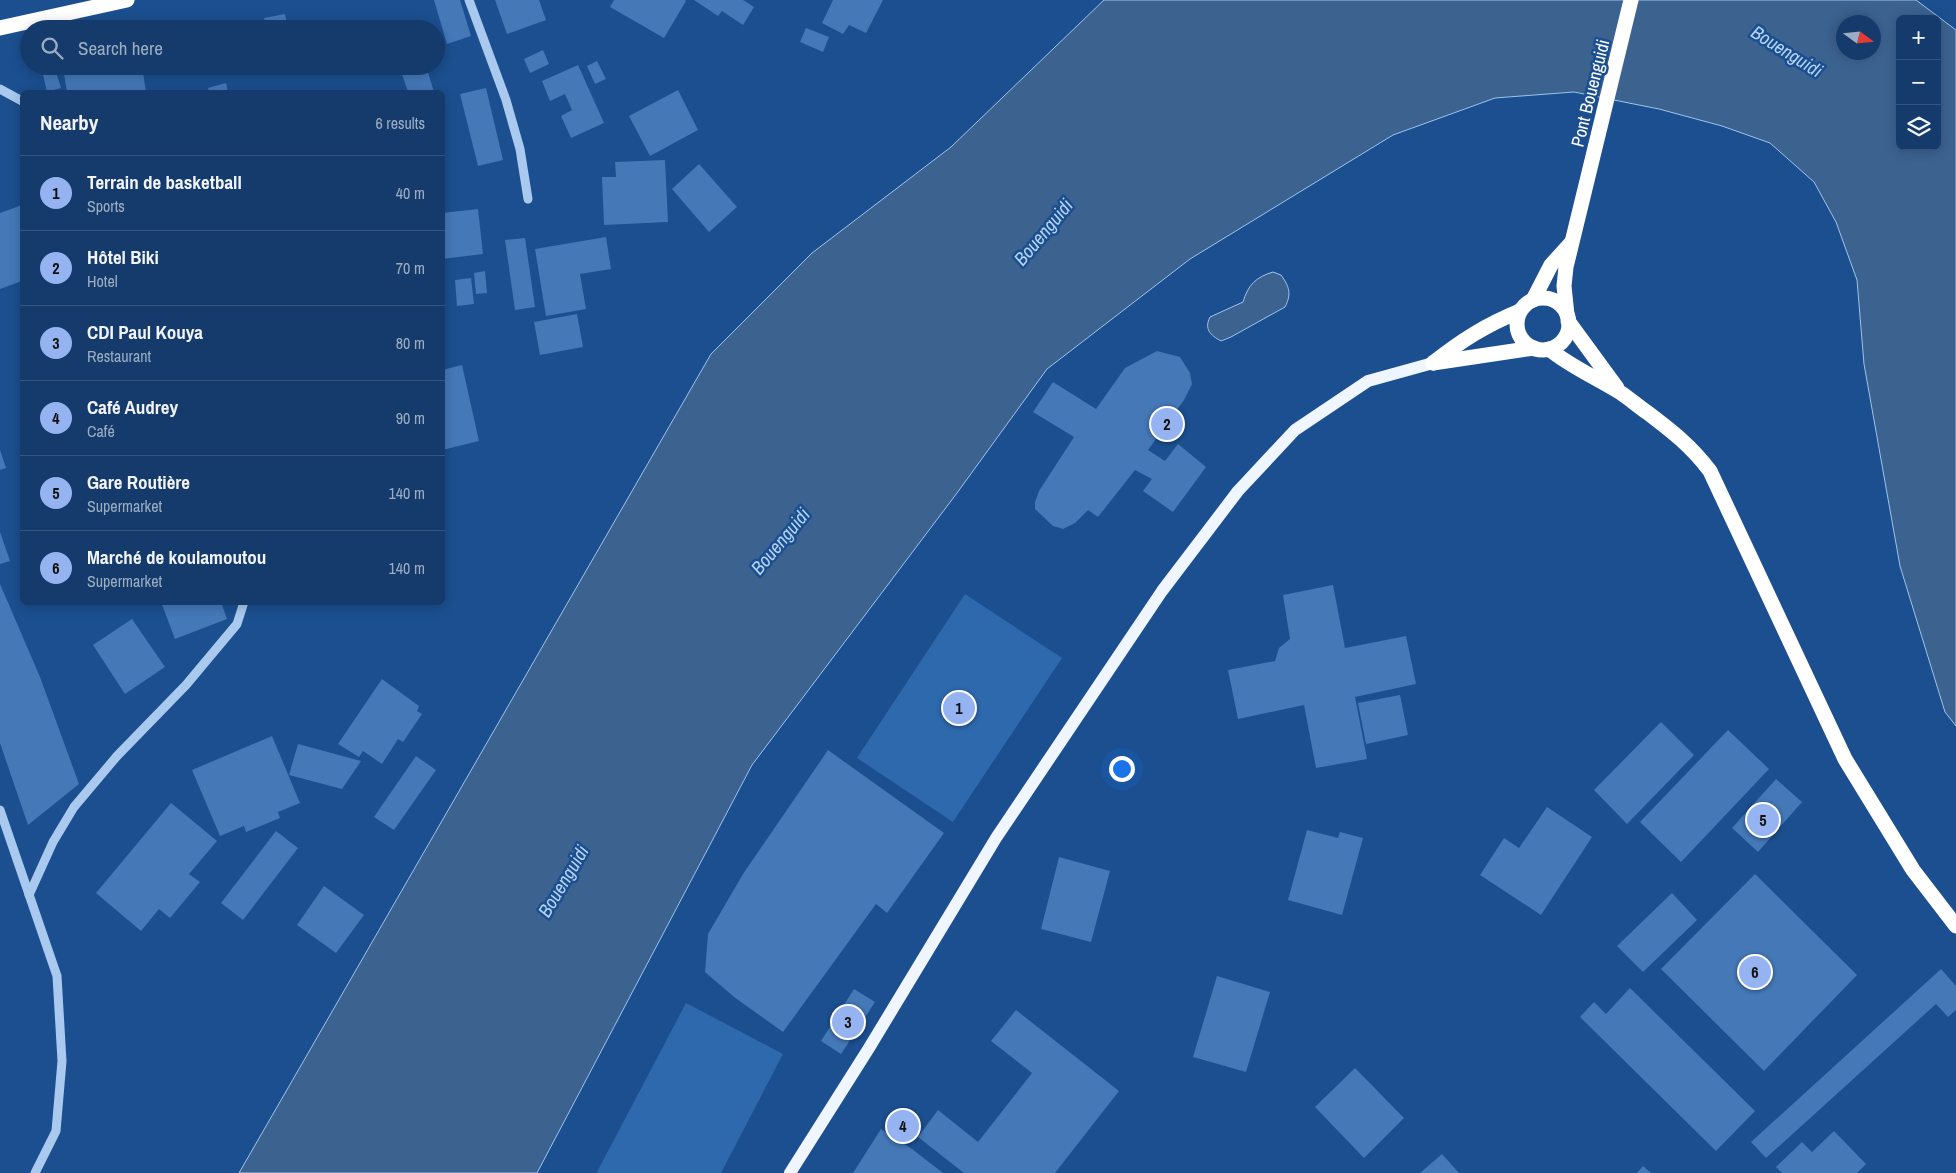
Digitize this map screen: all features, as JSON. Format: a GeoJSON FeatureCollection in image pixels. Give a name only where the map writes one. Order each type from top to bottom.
{"type":"FeatureCollection","features":[{"type":"Feature","properties":{"kind":"highway"},"geometry":{"type":"LineString","coordinates":[[36,20],[127,0]]}},
{"type":"Feature","properties":{"kind":"highway","name":"Pont Bouenguidi"},"geometry":{"type":"LineString","coordinates":[[1567,318],[1564,286],[1572,242],[1631,0]]}},
{"type":"Feature","properties":{"kind":"highway"},"geometry":{"type":"LineString","coordinates":[[0,28],[20,24]]}},
{"type":"Feature","properties":{"kind":"highway"},"geometry":{"type":"LineString","coordinates":[[1432,363],[1492,322],[1520,311],[1533,300],[1551,265],[1572,242]]}},
{"type":"Feature","properties":{"kind":"highway"},"geometry":{"type":"LineString","coordinates":[[1533,300],[1550,299],[1560,305],[1567,318],[1621,393]]}},
{"type":"Feature","properties":{"kind":"highway"},"geometry":{"type":"LineString","coordinates":[[1520,311],[1517,325],[1518,333],[1522,339],[1561,358],[1621,393],[1683,440],[1696,452],[1710,471],[1845,759],[1913,870],[1956,926]]}},
{"type":"Feature","properties":{"kind":"highway"},"geometry":{"type":"LineString","coordinates":[[1432,363],[1556,346],[1565,336],[1567,318]]}},
{"type":"Feature","properties":{"kind":"main road"},"geometry":{"type":"LineString","coordinates":[[790,1173],[869,1048],[996,838],[1162,591],[1238,491],[1296,430],[1368,381],[1432,363]]}},
{"type":"Feature","properties":{"kind":"street"},"geometry":{"type":"LineString","coordinates":[[469,0],[506,100],[520,149],[528,199]]}},
{"type":"Feature","properties":{"kind":"street"},"geometry":{"type":"LineString","coordinates":[[0,89],[20,100]]}},
{"type":"Feature","properties":{"kind":"street"},"geometry":{"type":"LineString","coordinates":[[29,895],[53,842],[74,807],[117,756],[186,685],[237,624],[243,605]]}},
{"type":"Feature","properties":{"kind":"street"},"geometry":{"type":"LineString","coordinates":[[0,810],[57,976],[62,1061],[56,1131],[35,1173]]}},
{"type":"Feature","properties":{"kind":"shaded area"},"geometry":{"type":"Polygon","coordinates":[[[965,594],[1062,658],[953,822],[857,758],[965,594]]]}},
{"type":"Feature","properties":{"kind":"shaded area"},"geometry":{"type":"Polygon","coordinates":[[[686,1003],[783,1054],[721,1173],[597,1172],[686,1003]]]}},
{"type":"Feature","properties":{"kind":"water","name":"Bouenguidi"},"geometry":{"type":"Polygon","coordinates":[[[1104,0],[1916,0],[1936,15],[1896,15],[1896,150],[1941,150],[1941,19],[1956,30],[1956,726],[1945,712],[1900,566],[1864,364],[1857,280],[1836,222],[1814,182],[1770,143],[1722,126],[1659,109],[1574,92],[1495,98],[1393,135],[1190,259],[1047,369],[957,493],[752,765],[537,1173],[239,1173],[711,354],[812,253],[951,147],[1104,0]]]}},
{"type":"Feature","properties":{"kind":"water"},"geometry":{"type":"Polygon","coordinates":[[[1273,272],[1281,275],[1288,287],[1289,294],[1285,307],[1221,341],[1211,334],[1208,328],[1210,317],[1243,302],[1250,286],[1257,279],[1273,272]]]}},
{"type":"Feature","properties":{"kind":"building"},"geometry":{"type":"Polygon","coordinates":[[[434,0],[460,0],[471,36],[447,44],[445,20],[440,20],[434,0]]]}},
{"type":"Feature","properties":{"kind":"building"},"geometry":{"type":"Polygon","coordinates":[[[495,0],[539,0],[546,20],[507,34],[495,0]]]}},
{"type":"Feature","properties":{"kind":"building"},"geometry":{"type":"Polygon","coordinates":[[[614,0],[686,1],[664,38],[610,7],[614,0]]]}},
{"type":"Feature","properties":{"kind":"building"},"geometry":{"type":"Polygon","coordinates":[[[694,0],[743,0],[754,7],[743,25],[722,11],[718,16],[694,0]]]}},
{"type":"Feature","properties":{"kind":"building"},"geometry":{"type":"Polygon","coordinates":[[[833,0],[883,0],[866,33],[849,25],[843,34],[822,23],[833,0]]]}},
{"type":"Feature","properties":{"kind":"building"},"geometry":{"type":"Polygon","coordinates":[[[285,14],[286,20],[264,20],[264,18],[285,14]]]}},
{"type":"Feature","properties":{"kind":"building"},"geometry":{"type":"Polygon","coordinates":[[[806,28],[829,37],[823,52],[800,42],[806,28]]]}},
{"type":"Feature","properties":{"kind":"building"},"geometry":{"type":"Polygon","coordinates":[[[543,50],[549,64],[530,73],[524,59],[543,50]]]}},
{"type":"Feature","properties":{"kind":"building"},"geometry":{"type":"Polygon","coordinates":[[[597,61],[606,79],[595,84],[587,66],[597,61]]]}},
{"type":"Feature","properties":{"kind":"building"},"geometry":{"type":"Polygon","coordinates":[[[578,65],[604,123],[571,138],[561,116],[572,110],[565,94],[550,101],[542,81],[578,65]]]}},
{"type":"Feature","properties":{"kind":"building"},"geometry":{"type":"Polygon","coordinates":[[[43,75],[57,75],[61,88],[47,90],[43,75]]]}},
{"type":"Feature","properties":{"kind":"building"},"geometry":{"type":"Polygon","coordinates":[[[64,75],[143,75],[146,90],[67,90],[64,75]]]}},
{"type":"Feature","properties":{"kind":"building"},"geometry":{"type":"Polygon","coordinates":[[[402,75],[429,75],[433,90],[407,90],[402,75]]]}},
{"type":"Feature","properties":{"kind":"building"},"geometry":{"type":"Polygon","coordinates":[[[226,83],[228,90],[208,90],[208,88],[226,83]]]}},
{"type":"Feature","properties":{"kind":"building"},"geometry":{"type":"Polygon","coordinates":[[[486,88],[503,160],[478,166],[460,94],[486,88]]]}},
{"type":"Feature","properties":{"kind":"building"},"geometry":{"type":"Polygon","coordinates":[[[678,90],[698,130],[650,156],[629,116],[678,90]]]}},
{"type":"Feature","properties":{"kind":"building"},"geometry":{"type":"Polygon","coordinates":[[[665,160],[668,222],[604,225],[602,177],[616,177],[615,162],[665,160]]]}},
{"type":"Feature","properties":{"kind":"building"},"geometry":{"type":"Polygon","coordinates":[[[699,164],[737,207],[709,232],[672,189],[699,164]]]}},
{"type":"Feature","properties":{"kind":"building"},"geometry":{"type":"Polygon","coordinates":[[[20,206],[20,282],[0,289],[0,213],[20,206]]]}},
{"type":"Feature","properties":{"kind":"building"},"geometry":{"type":"Polygon","coordinates":[[[478,209],[483,254],[445,259],[445,213],[478,209]]]}},
{"type":"Feature","properties":{"kind":"building"},"geometry":{"type":"Polygon","coordinates":[[[606,237],[611,269],[580,274],[586,309],[546,316],[535,249],[606,237]]]}},
{"type":"Feature","properties":{"kind":"building"},"geometry":{"type":"Polygon","coordinates":[[[525,238],[535,307],[515,310],[505,240],[525,238]]]}},
{"type":"Feature","properties":{"kind":"building"},"geometry":{"type":"Polygon","coordinates":[[[485,271],[487,293],[476,294],[474,273],[485,271]]]}},
{"type":"Feature","properties":{"kind":"building"},"geometry":{"type":"Polygon","coordinates":[[[471,278],[474,304],[457,306],[455,280],[471,278]]]}},
{"type":"Feature","properties":{"kind":"building"},"geometry":{"type":"Polygon","coordinates":[[[577,314],[583,347],[540,355],[534,322],[577,314]]]}},
{"type":"Feature","properties":{"kind":"building"},"geometry":{"type":"Polygon","coordinates":[[[1157,351],[1180,357],[1190,373],[1192,384],[1184,400],[1148,450],[1165,461],[1178,444],[1206,467],[1173,512],[1143,491],[1152,479],[1135,470],[1098,517],[1088,510],[1075,523],[1063,529],[1053,526],[1035,509],[1035,502],[1039,491],[1074,437],[1033,412],[1053,382],[1096,409],[1125,368],[1157,351]]]}},
{"type":"Feature","properties":{"kind":"building"},"geometry":{"type":"Polygon","coordinates":[[[462,365],[479,441],[445,449],[445,369],[462,365]]]}},
{"type":"Feature","properties":{"kind":"building"},"geometry":{"type":"Polygon","coordinates":[[[0,450],[6,468],[0,470],[0,450]]]}},
{"type":"Feature","properties":{"kind":"building"},"geometry":{"type":"Polygon","coordinates":[[[0,532],[10,561],[0,564],[0,532]]]}},
{"type":"Feature","properties":{"kind":"building"},"geometry":{"type":"Polygon","coordinates":[[[0,584],[40,677],[79,784],[28,825],[0,743],[0,584]]]}},
{"type":"Feature","properties":{"kind":"building"},"geometry":{"type":"Polygon","coordinates":[[[1333,585],[1345,648],[1406,636],[1416,684],[1355,697],[1367,759],[1316,768],[1304,705],[1238,719],[1228,670],[1275,661],[1279,648],[1290,639],[1283,595],[1333,585]]]}},
{"type":"Feature","properties":{"kind":"building"},"geometry":{"type":"Polygon","coordinates":[[[162,605],[222,605],[227,619],[175,639],[162,605]]]}},
{"type":"Feature","properties":{"kind":"building"},"geometry":{"type":"Polygon","coordinates":[[[132,619],[165,667],[125,694],[93,645],[132,619]]]}},
{"type":"Feature","properties":{"kind":"building"},"geometry":{"type":"Polygon","coordinates":[[[382,679],[419,706],[417,711],[422,714],[403,742],[398,739],[382,764],[363,751],[359,757],[338,744],[382,679]]]}},
{"type":"Feature","properties":{"kind":"building"},"geometry":{"type":"Polygon","coordinates":[[[1400,695],[1408,735],[1366,744],[1358,703],[1400,695]]]}},
{"type":"Feature","properties":{"kind":"building"},"geometry":{"type":"Polygon","coordinates":[[[1661,722],[1694,755],[1627,824],[1594,790],[1661,722]]]}},
{"type":"Feature","properties":{"kind":"building"},"geometry":{"type":"Polygon","coordinates":[[[1728,730],[1769,769],[1681,862],[1640,822],[1728,730]]]}},
{"type":"Feature","properties":{"kind":"building"},"geometry":{"type":"Polygon","coordinates":[[[272,736],[300,803],[278,812],[280,818],[246,832],[244,826],[220,836],[192,770],[272,736]]]}},
{"type":"Feature","properties":{"kind":"building"},"geometry":{"type":"Polygon","coordinates":[[[298,744],[361,761],[342,789],[289,775],[298,744]]]}},
{"type":"Feature","properties":{"kind":"building"},"geometry":{"type":"Polygon","coordinates":[[[828,750],[944,833],[887,913],[876,904],[783,1032],[734,997],[705,972],[708,934],[743,874],[828,750]]]}},
{"type":"Feature","properties":{"kind":"building"},"geometry":{"type":"Polygon","coordinates":[[[416,756],[436,770],[394,830],[374,817],[416,756]]]}},
{"type":"Feature","properties":{"kind":"building"},"geometry":{"type":"Polygon","coordinates":[[[1776,779],[1802,802],[1758,852],[1732,828],[1776,779]]]}},
{"type":"Feature","properties":{"kind":"building"},"geometry":{"type":"Polygon","coordinates":[[[171,803],[217,841],[189,874],[200,882],[170,918],[159,909],[141,931],[96,893],[171,803]]]}},
{"type":"Feature","properties":{"kind":"building"},"geometry":{"type":"Polygon","coordinates":[[[1547,807],[1592,837],[1541,915],[1480,875],[1504,838],[1519,848],[1547,807]]]}},
{"type":"Feature","properties":{"kind":"building"},"geometry":{"type":"Polygon","coordinates":[[[1307,830],[1338,838],[1340,832],[1363,838],[1342,915],[1288,900],[1307,830]]]}},
{"type":"Feature","properties":{"kind":"building"},"geometry":{"type":"Polygon","coordinates":[[[276,831],[298,848],[243,920],[221,903],[276,831]]]}},
{"type":"Feature","properties":{"kind":"building"},"geometry":{"type":"Polygon","coordinates":[[[1059,857],[1110,871],[1091,942],[1041,929],[1059,857]]]}},
{"type":"Feature","properties":{"kind":"building"},"geometry":{"type":"Polygon","coordinates":[[[1755,874],[1857,975],[1764,1071],[1661,969],[1755,874]]]}},
{"type":"Feature","properties":{"kind":"building"},"geometry":{"type":"Polygon","coordinates":[[[324,886],[364,915],[336,953],[297,925],[324,886]]]}},
{"type":"Feature","properties":{"kind":"building"},"geometry":{"type":"Polygon","coordinates":[[[1672,893],[1697,920],[1643,972],[1617,946],[1672,893]]]}},
{"type":"Feature","properties":{"kind":"building"},"geometry":{"type":"Polygon","coordinates":[[[1941,969],[1956,986],[1956,1010],[1948,1017],[1936,1004],[1766,1158],[1751,1142],[1941,969]]]}},
{"type":"Feature","properties":{"kind":"building"},"geometry":{"type":"Polygon","coordinates":[[[1217,976],[1270,992],[1246,1072],[1193,1057],[1217,976]]]}},
{"type":"Feature","properties":{"kind":"building"},"geometry":{"type":"Polygon","coordinates":[[[1630,988],[1755,1111],[1716,1151],[1580,1017],[1594,1002],[1606,1014],[1630,988]]]}},
{"type":"Feature","properties":{"kind":"building"},"geometry":{"type":"Polygon","coordinates":[[[854,989],[875,1002],[841,1054],[821,1041],[854,989]]]}},
{"type":"Feature","properties":{"kind":"building"},"geometry":{"type":"Polygon","coordinates":[[[1016,1010],[1119,1091],[1055,1173],[964,1173],[918,1137],[938,1110],[978,1142],[1032,1073],[991,1041],[1016,1010]]]}},
{"type":"Feature","properties":{"kind":"building"},"geometry":{"type":"Polygon","coordinates":[[[1355,1068],[1404,1118],[1364,1158],[1315,1107],[1355,1068]]]}},
{"type":"Feature","properties":{"kind":"building"},"geometry":{"type":"Polygon","coordinates":[[[897,1111],[920,1126],[909,1142],[886,1127],[897,1111]]]}},
{"type":"Feature","properties":{"kind":"building"},"geometry":{"type":"Polygon","coordinates":[[[881,1129],[912,1149],[943,1173],[853,1173],[881,1129]]]}},
{"type":"Feature","properties":{"kind":"building"},"geometry":{"type":"Polygon","coordinates":[[[1834,1131],[1866,1164],[1857,1173],[1782,1173],[1776,1167],[1802,1142],[1812,1152],[1834,1131]]]}},
{"type":"Feature","properties":{"kind":"building"},"geometry":{"type":"Polygon","coordinates":[[[1442,1154],[1459,1173],[1420,1173],[1442,1154]]]}},
{"type":"Feature","properties":{"kind":"building"},"geometry":{"type":"Polygon","coordinates":[[[1643,1166],[1651,1173],[1637,1173],[1643,1166]]]}},
{"type":"Feature","properties":{"kind":"place","name":"Hôtel Biki"},"geometry":{"type":"Point","coordinates":[1167,424]}},
{"type":"Feature","properties":{"kind":"place","name":"Terrain de basketball"},"geometry":{"type":"Point","coordinates":[959,708]}},
{"type":"Feature","properties":{"kind":"place","name":"Gare Routière"},"geometry":{"type":"Point","coordinates":[1763,820]}},
{"type":"Feature","properties":{"kind":"place","name":"Marché de koulamoutou"},"geometry":{"type":"Point","coordinates":[1755,972]}},
{"type":"Feature","properties":{"kind":"place","name":"CDI Paul Kouya"},"geometry":{"type":"Point","coordinates":[848,1022]}},
{"type":"Feature","properties":{"kind":"place","name":"Café Audrey"},"geometry":{"type":"Point","coordinates":[903,1126]}}]}
